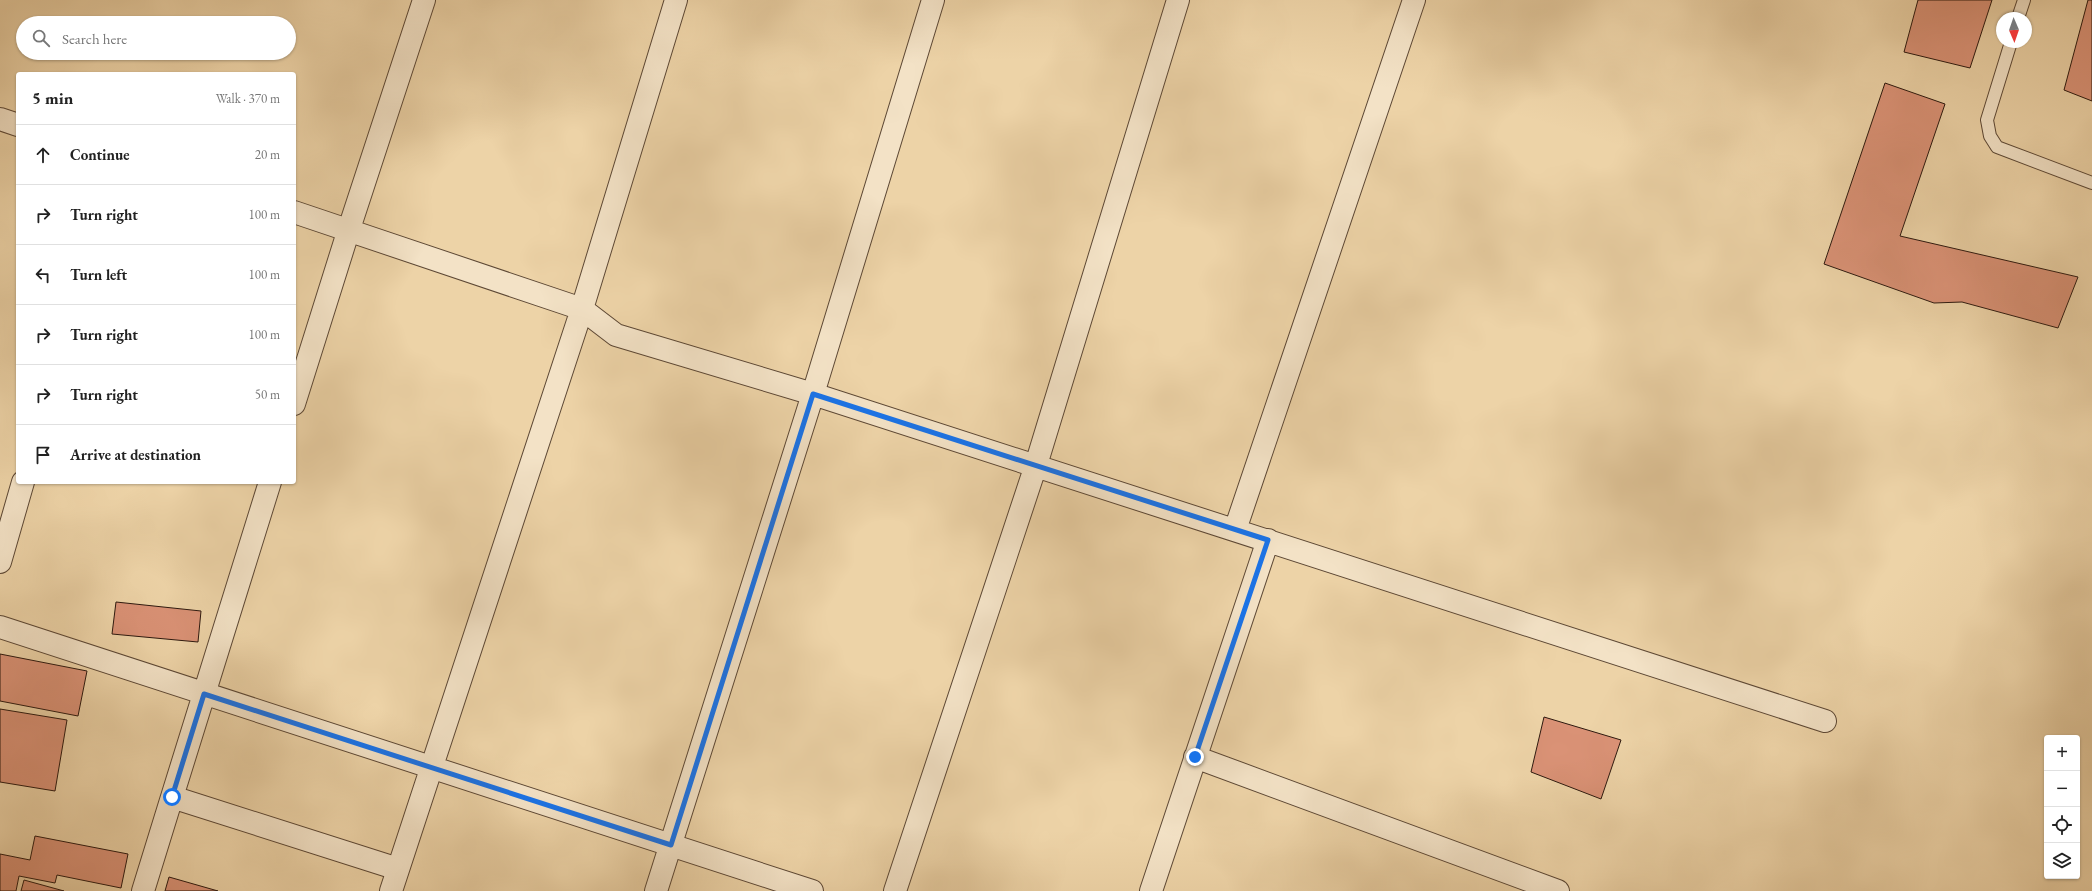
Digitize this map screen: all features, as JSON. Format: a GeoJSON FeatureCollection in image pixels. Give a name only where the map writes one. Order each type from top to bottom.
{"type":"FeatureCollection","features":[{"type":"Feature","properties":{"kind":"street"},"geometry":{"type":"LineString","coordinates":[[296,398],[349,229],[424,0]]}},
{"type":"Feature","properties":{"kind":"street"},"geometry":{"type":"LineString","coordinates":[[391,891],[582,309],[676,0]]}},
{"type":"Feature","properties":{"kind":"street"},"geometry":{"type":"LineString","coordinates":[[656,891],[813,394],[933,0]]}},
{"type":"Feature","properties":{"kind":"street"},"geometry":{"type":"LineString","coordinates":[[895,891],[1036,466],[1178,0]]}},
{"type":"Feature","properties":{"kind":"street"},"geometry":{"type":"LineString","coordinates":[[1235,530],[1414,0]]}},
{"type":"Feature","properties":{"kind":"street"},"geometry":{"type":"LineString","coordinates":[[0,119],[16,124]]}},
{"type":"Feature","properties":{"kind":"street"},"geometry":{"type":"LineString","coordinates":[[296,213],[349,229],[582,309],[616,335],[813,394],[1825,721]]}},
{"type":"Feature","properties":{"kind":"street"},"geometry":{"type":"LineString","coordinates":[[0,562],[22,484]]}},
{"type":"Feature","properties":{"kind":"street"},"geometry":{"type":"LineString","coordinates":[[143,891],[269,484]]}},
{"type":"Feature","properties":{"kind":"street"},"geometry":{"type":"LineString","coordinates":[[1151,891],[1268,540]]}},
{"type":"Feature","properties":{"kind":"street"},"geometry":{"type":"LineString","coordinates":[[0,627],[812,891]]}},
{"type":"Feature","properties":{"kind":"street"},"geometry":{"type":"LineString","coordinates":[[1195,757],[1558,891]]}},
{"type":"Feature","properties":{"kind":"street"},"geometry":{"type":"LineString","coordinates":[[172,797],[398,869]]}},
{"type":"Feature","properties":{"kind":"lane"},"geometry":{"type":"LineString","coordinates":[[2020,12],[2024,0]]}},
{"type":"Feature","properties":{"kind":"lane"},"geometry":{"type":"LineString","coordinates":[[2009,48],[1987,120],[1990,136],[1997,147],[2092,183]]}},
{"type":"Feature","properties":{"kind":"building"},"geometry":{"type":"Polygon","coordinates":[[[1918,0],[1992,0],[1970,68],[1904,52],[1918,0]]]}},
{"type":"Feature","properties":{"kind":"building"},"geometry":{"type":"Polygon","coordinates":[[[2088,0],[2092,0],[2092,101],[2064,90],[2088,0]]]}},
{"type":"Feature","properties":{"kind":"building"},"geometry":{"type":"Polygon","coordinates":[[[1885,83],[1945,104],[1900,236],[2078,277],[2058,328],[1962,302],[1934,303],[1824,264],[1885,83]]]}},
{"type":"Feature","properties":{"kind":"building"},"geometry":{"type":"Polygon","coordinates":[[[116,602],[201,611],[198,642],[112,634],[116,602]]]}},
{"type":"Feature","properties":{"kind":"building"},"geometry":{"type":"Polygon","coordinates":[[[0,654],[87,671],[78,716],[0,701],[0,654]]]}},
{"type":"Feature","properties":{"kind":"building"},"geometry":{"type":"Polygon","coordinates":[[[0,709],[67,720],[55,791],[0,782],[0,709]]]}},
{"type":"Feature","properties":{"kind":"building"},"geometry":{"type":"Polygon","coordinates":[[[1544,717],[1621,740],[1601,799],[1531,772],[1544,717]]]}},
{"type":"Feature","properties":{"kind":"building"},"geometry":{"type":"Polygon","coordinates":[[[35,836],[128,854],[121,888],[57,875],[55,883],[19,876],[16,891],[0,891],[0,854],[30,860],[35,836]]]}},
{"type":"Feature","properties":{"kind":"building"},"geometry":{"type":"Polygon","coordinates":[[[169,877],[218,891],[165,891],[169,877]]]}},
{"type":"Feature","properties":{"kind":"building"},"geometry":{"type":"Polygon","coordinates":[[[24,880],[64,891],[21,891],[24,880]]]}},
{"type":"Feature","properties":{"kind":"route"},"geometry":{"type":"LineString","coordinates":[[172,797],[204,694],[671,845],[813,394],[1268,540],[1195,757]]}}]}
